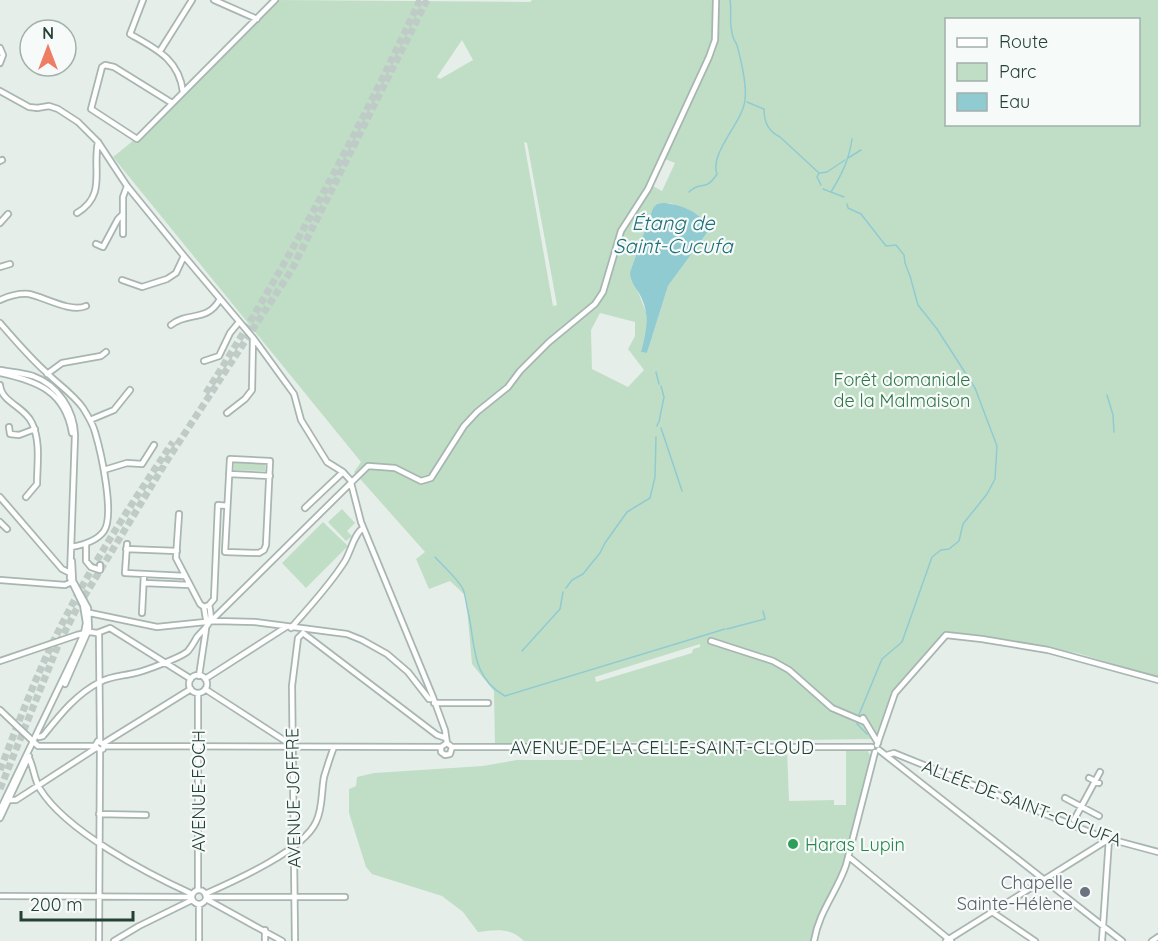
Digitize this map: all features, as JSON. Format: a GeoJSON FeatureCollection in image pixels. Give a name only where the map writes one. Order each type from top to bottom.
{"type":"FeatureCollection","features":[{"type":"Feature","properties":{"kind":"street"},"geometry":{"type":"LineString","coordinates":[[143,0],[130,34],[160,51],[182,78],[183,92]]}},
{"type":"Feature","properties":{"kind":"street"},"geometry":{"type":"LineString","coordinates":[[160,51],[192,0]]}},
{"type":"Feature","properties":{"kind":"street"},"geometry":{"type":"LineString","coordinates":[[214,0],[257,19]]}},
{"type":"Feature","properties":{"kind":"street"},"geometry":{"type":"LineString","coordinates":[[172,103],[114,67],[105,65],[102,67],[91,109],[137,139],[275,0]]}},
{"type":"Feature","properties":{"kind":"street"},"geometry":{"type":"LineString","coordinates":[[210,622],[368,466],[395,468],[421,481],[431,478],[464,426],[477,412],[502,393],[549,342],[595,304],[608,278],[621,231],[648,189],[709,57],[715,40],[716,0]]}},
{"type":"Feature","properties":{"kind":"street"},"geometry":{"type":"LineString","coordinates":[[0,48],[3,55],[0,63]]}},
{"type":"Feature","properties":{"kind":"street"},"geometry":{"type":"LineString","coordinates":[[0,91],[29,107],[58,109],[78,122],[98,142],[127,186],[253,338],[294,394],[301,420],[314,443],[327,462],[343,472],[351,483],[363,528],[427,683],[448,743]]}},
{"type":"Feature","properties":{"kind":"street"},"geometry":{"type":"LineString","coordinates":[[77,213],[84,209],[96,193],[98,142]]}},
{"type":"Feature","properties":{"kind":"street"},"geometry":{"type":"LineString","coordinates":[[123,234],[124,192],[127,186]]}},
{"type":"Feature","properties":{"kind":"street"},"geometry":{"type":"LineString","coordinates":[[0,223],[8,214]]}},
{"type":"Feature","properties":{"kind":"street"},"geometry":{"type":"LineString","coordinates":[[96,244],[103,247],[123,214]]}},
{"type":"Feature","properties":{"kind":"street"},"geometry":{"type":"LineString","coordinates":[[122,280],[142,287],[167,279],[176,273],[183,256]]}},
{"type":"Feature","properties":{"kind":"street"},"geometry":{"type":"LineString","coordinates":[[0,267],[10,264]]}},
{"type":"Feature","properties":{"kind":"street"},"geometry":{"type":"LineString","coordinates":[[0,300],[27,294],[73,307],[86,306]]}},
{"type":"Feature","properties":{"kind":"street"},"geometry":{"type":"LineString","coordinates":[[171,325],[210,312],[220,299]]}},
{"type":"Feature","properties":{"kind":"street"},"geometry":{"type":"LineString","coordinates":[[204,361],[219,356],[230,333],[239,322]]}},
{"type":"Feature","properties":{"kind":"street"},"geometry":{"type":"LineString","coordinates":[[0,323],[47,374],[70,394],[90,420],[96,433],[104,470],[107,521],[103,532],[86,544],[71,547]]}},
{"type":"Feature","properties":{"kind":"street"},"geometry":{"type":"LineString","coordinates":[[227,413],[252,392],[253,338]]}},
{"type":"Feature","properties":{"kind":"street"},"geometry":{"type":"LineString","coordinates":[[47,374],[62,363],[101,357],[106,352]]}},
{"type":"Feature","properties":{"kind":"street"},"geometry":{"type":"LineString","coordinates":[[0,372],[30,380],[49,391],[63,406],[70,423],[74,439],[71,573],[72,582],[87,612],[86,633],[76,657],[1,810],[0,818]]}},
{"type":"Feature","properties":{"kind":"street"},"geometry":{"type":"LineString","coordinates":[[0,385],[5,398],[27,415],[35,429],[37,484],[26,497]]}},
{"type":"Feature","properties":{"kind":"street"},"geometry":{"type":"LineString","coordinates":[[90,420],[114,410],[130,390]]}},
{"type":"Feature","properties":{"kind":"street"},"geometry":{"type":"LineString","coordinates":[[9,427],[10,434],[15,435],[35,429]]}},
{"type":"Feature","properties":{"kind":"street"},"geometry":{"type":"LineString","coordinates":[[104,470],[127,463],[142,464],[147,460],[154,445]]}},
{"type":"Feature","properties":{"kind":"street"},"geometry":{"type":"LineString","coordinates":[[216,557],[225,552],[257,554],[266,547],[270,461],[230,459],[225,552]]}},
{"type":"Feature","properties":{"kind":"street"},"geometry":{"type":"LineString","coordinates":[[305,508],[343,472]]}},
{"type":"Feature","properties":{"kind":"street"},"geometry":{"type":"LineString","coordinates":[[229,474],[270,476]]}},
{"type":"Feature","properties":{"kind":"street"},"geometry":{"type":"LineString","coordinates":[[0,497],[62,569],[71,573]]}},
{"type":"Feature","properties":{"kind":"street"},"geometry":{"type":"LineString","coordinates":[[202,606],[213,599],[218,505],[227,506]]}},
{"type":"Feature","properties":{"kind":"street"},"geometry":{"type":"LineString","coordinates":[[179,514],[176,558],[202,606],[212,614],[199,675]]}},
{"type":"Feature","properties":{"kind":"street"},"geometry":{"type":"LineString","coordinates":[[0,522],[8,529]]}},
{"type":"Feature","properties":{"kind":"street"},"geometry":{"type":"LineString","coordinates":[[205,679],[288,628],[339,571],[357,533],[363,528]]}},
{"type":"Feature","properties":{"kind":"street"},"geometry":{"type":"LineString","coordinates":[[86,544],[86,561],[95,569],[100,570],[100,565]]}},
{"type":"Feature","properties":{"kind":"street"},"geometry":{"type":"LineString","coordinates":[[177,552],[127,547],[126,573],[185,576]]}},
{"type":"Feature","properties":{"kind":"street"},"geometry":{"type":"LineString","coordinates":[[142,613],[144,574]]}},
{"type":"Feature","properties":{"kind":"street"},"geometry":{"type":"LineString","coordinates":[[0,580],[65,585],[72,582]]}},
{"type":"Feature","properties":{"kind":"street"},"geometry":{"type":"LineString","coordinates":[[144,583],[190,585]]}},
{"type":"Feature","properties":{"kind":"street"},"geometry":{"type":"LineString","coordinates":[[87,612],[157,627],[210,622],[268,623],[303,631],[346,634],[362,640],[396,661],[433,701],[488,703]]}},
{"type":"Feature","properties":{"kind":"street"},"geometry":{"type":"LineString","coordinates":[[0,662],[86,633],[97,633],[110,628],[191,679]]}},
{"type":"Feature","properties":{"kind":"street"},"geometry":{"type":"LineString","coordinates":[[39,737],[43,736],[76,699],[100,682],[116,676],[138,673],[166,663],[186,652],[198,636],[207,629]]}},
{"type":"Feature","properties":{"kind":"street"},"geometry":{"type":"LineString","coordinates":[[303,631],[448,743]]}},
{"type":"Feature","properties":{"kind":"street","name":"AVENUE JOFFRE"},"geometry":{"type":"LineString","coordinates":[[295,941],[292,686],[298,638],[303,631]]}},
{"type":"Feature","properties":{"kind":"street"},"geometry":{"type":"LineString","coordinates":[[97,633],[99,635],[100,682],[99,941]]}},
{"type":"Feature","properties":{"kind":"street"},"geometry":{"type":"LineString","coordinates":[[814,941],[823,911],[842,879],[876,747],[896,693],[946,635],[1048,650],[1158,680]]}},
{"type":"Feature","properties":{"kind":"street"},"geometry":{"type":"LineString","coordinates":[[711,641],[759,654],[774,661],[789,670],[832,708],[864,720],[876,747],[1122,941]]}},
{"type":"Feature","properties":{"kind":"street"},"geometry":{"type":"LineString","coordinates":[[199,675],[205,679]]}},
{"type":"Feature","properties":{"kind":"street"},"geometry":{"type":"LineString","coordinates":[[191,679],[199,675]]}},
{"type":"Feature","properties":{"kind":"street"},"geometry":{"type":"LineString","coordinates":[[191,679],[191,689]]}},
{"type":"Feature","properties":{"kind":"street"},"geometry":{"type":"LineString","coordinates":[[205,679],[205,689]]}},
{"type":"Feature","properties":{"kind":"street"},"geometry":{"type":"LineString","coordinates":[[1,810],[9,800],[64,681]]}},
{"type":"Feature","properties":{"kind":"street"},"geometry":{"type":"LineString","coordinates":[[418,686],[427,683]]}},
{"type":"Feature","properties":{"kind":"street"},"geometry":{"type":"LineString","coordinates":[[191,689],[198,693],[205,689]]}},
{"type":"Feature","properties":{"kind":"street"},"geometry":{"type":"LineString","coordinates":[[9,800],[16,800],[191,689]]}},
{"type":"Feature","properties":{"kind":"street"},"geometry":{"type":"LineString","coordinates":[[205,689],[293,746]]}},
{"type":"Feature","properties":{"kind":"street","name":"AVENUE FOCH"},"geometry":{"type":"LineString","coordinates":[[198,693],[198,890]]}},
{"type":"Feature","properties":{"kind":"street"},"geometry":{"type":"LineString","coordinates":[[0,710],[35,742]]}},
{"type":"Feature","properties":{"kind":"street"},"geometry":{"type":"LineString","coordinates":[[281,738],[282,746]]}},
{"type":"Feature","properties":{"kind":"street","name":"AVENUE DE LA CELLE-SAINT-CLOUD"},"geometry":{"type":"LineString","coordinates":[[35,742],[38,746],[198,747],[441,747],[448,743],[876,747]]}},
{"type":"Feature","properties":{"kind":"street","name":"AVENUE DE LA CELLE-SAINT-CLOUD"},"geometry":{"type":"LineString","coordinates":[[441,747],[441,752],[445,755],[451,752],[448,743]]}},
{"type":"Feature","properties":{"kind":"street"},"geometry":{"type":"LineString","coordinates":[[199,904],[203,903],[206,896],[251,872],[306,836],[316,823],[320,811],[324,778],[334,747]]}},
{"type":"Feature","properties":{"kind":"street","name":"ALLÉE DE SAINT-CUCUFA"},"geometry":{"type":"LineString","coordinates":[[887,755],[894,753],[1109,839],[1158,852]]}},
{"type":"Feature","properties":{"kind":"street"},"geometry":{"type":"LineString","coordinates":[[29,758],[38,786],[52,804],[99,842],[199,904],[199,941]]}},
{"type":"Feature","properties":{"kind":"street"},"geometry":{"type":"LineString","coordinates":[[1074,820],[1100,772]]}},
{"type":"Feature","properties":{"kind":"street"},"geometry":{"type":"LineString","coordinates":[[1065,798],[1099,816]]}},
{"type":"Feature","properties":{"kind":"street"},"geometry":{"type":"LineString","coordinates":[[99,814],[146,815]]}},
{"type":"Feature","properties":{"kind":"street"},"geometry":{"type":"LineString","coordinates":[[849,857],[949,940],[1109,839]]}},
{"type":"Feature","properties":{"kind":"street"},"geometry":{"type":"LineString","coordinates":[[1102,941],[1109,839]]}},
{"type":"Feature","properties":{"kind":"street"},"geometry":{"type":"LineString","coordinates":[[114,941],[191,897],[198,890],[282,941]]}},
{"type":"Feature","properties":{"kind":"street"},"geometry":{"type":"LineString","coordinates":[[0,896],[191,897]]}},
{"type":"Feature","properties":{"kind":"street"},"geometry":{"type":"LineString","coordinates":[[206,896],[345,897]]}},
{"type":"Feature","properties":{"kind":"street"},"geometry":{"type":"LineString","coordinates":[[992,912],[1035,941]]}},
{"type":"Feature","properties":{"kind":"street"},"geometry":{"type":"LineString","coordinates":[[265,930],[265,941]]}},
{"type":"Feature","properties":{"kind":"street"},"geometry":{"type":"LineString","coordinates":[[1152,941],[1158,938]]}},
{"type":"Feature","properties":{"kind":"green space","name":"Forêt domaniale de la Malmaison"},"geometry":{"type":"Polygon","coordinates":[[[277,0],[530,2],[532,0],[1158,0],[1158,677],[1077,653],[1020,643],[946,635],[895,693],[875,739],[495,744],[494,691],[472,664],[466,596],[450,581],[429,589],[416,559],[425,552],[354,472],[361,462],[113,157],[156,121],[277,0]],[[462,40],[437,77],[440,79],[473,60],[462,40]],[[524,142],[553,306],[557,305],[527,143],[524,142]],[[665,159],[653,186],[662,191],[675,163],[665,159]],[[670,203],[653,208],[630,272],[646,312],[647,331],[642,352],[647,353],[668,286],[709,230],[696,214],[670,203]],[[600,313],[591,330],[592,369],[628,387],[644,370],[628,349],[635,336],[635,322],[600,313]],[[700,644],[595,677],[596,682],[692,653],[693,649],[700,647],[700,644]]]}},
{"type":"Feature","properties":{"kind":"green space"},"geometry":{"type":"Polygon","coordinates":[[[231,461],[265,462],[265,471],[234,470],[234,463],[231,461]]]}},
{"type":"Feature","properties":{"kind":"green space"},"geometry":{"type":"Polygon","coordinates":[[[342,509],[355,523],[347,531],[352,536],[346,541],[328,522],[342,509]]]}},
{"type":"Feature","properties":{"kind":"green space"},"geometry":{"type":"Polygon","coordinates":[[[323,522],[348,546],[306,588],[282,563],[323,522]]]}},
{"type":"Feature","properties":{"kind":"green space"},"geometry":{"type":"Polygon","coordinates":[[[846,748],[866,748],[870,755],[869,768],[844,865],[838,883],[819,913],[812,941],[524,941],[508,931],[478,932],[463,912],[442,896],[372,874],[366,867],[349,813],[349,789],[356,786],[357,777],[374,773],[483,766],[517,760],[583,760],[580,752],[787,749],[789,801],[834,800],[834,805],[846,805],[846,748]]]}},
{"type":"Feature","properties":{"kind":"water","name":"Étang de Saint-Cucufa"},"geometry":{"type":"Polygon","coordinates":[[[663,203],[677,205],[697,214],[709,230],[668,286],[647,353],[641,352],[646,332],[646,312],[630,272],[653,208],[663,203]]]}},
{"type":"Feature","properties":{"kind":"waterway"},"geometry":{"type":"LineString","coordinates":[[689,192],[706,185],[717,174],[718,157],[739,118],[745,100],[742,65],[731,28],[730,0]]}},
{"type":"Feature","properties":{"kind":"waterway"},"geometry":{"type":"LineString","coordinates":[[747,102],[764,109],[766,122],[770,129],[819,173],[817,177],[821,185]]}},
{"type":"Feature","properties":{"kind":"waterway"},"geometry":{"type":"LineString","coordinates":[[831,192],[844,167],[852,139]]}},
{"type":"Feature","properties":{"kind":"waterway"},"geometry":{"type":"LineString","coordinates":[[848,158],[861,150]]}},
{"type":"Feature","properties":{"kind":"waterway"},"geometry":{"type":"LineString","coordinates":[[820,173],[827,172],[845,160]]}},
{"type":"Feature","properties":{"kind":"waterway"},"geometry":{"type":"LineString","coordinates":[[823,189],[844,197]]}},
{"type":"Feature","properties":{"kind":"waterway"},"geometry":{"type":"LineString","coordinates":[[847,204],[848,208],[861,214],[886,246],[896,245],[904,255],[918,305],[937,329],[975,388],[997,446],[995,479],[987,494],[963,524],[959,541],[932,557],[902,642],[882,659],[858,717]]}},
{"type":"Feature","properties":{"kind":"waterway"},"geometry":{"type":"LineString","coordinates":[[656,372],[659,384]]}},
{"type":"Feature","properties":{"kind":"waterway"},"geometry":{"type":"LineString","coordinates":[[659,422],[664,397],[661,386]]}},
{"type":"Feature","properties":{"kind":"waterway"},"geometry":{"type":"LineString","coordinates":[[1107,395],[1113,415],[1114,432]]}},
{"type":"Feature","properties":{"kind":"waterway"},"geometry":{"type":"LineString","coordinates":[[661,428],[682,491]]}},
{"type":"Feature","properties":{"kind":"waterway"},"geometry":{"type":"LineString","coordinates":[[566,588],[572,580],[583,574],[600,553],[627,512],[650,498],[655,477],[656,437]]}},
{"type":"Feature","properties":{"kind":"waterway"},"geometry":{"type":"LineString","coordinates":[[435,557],[463,589],[480,668],[493,688],[505,696],[725,629]]}},
{"type":"Feature","properties":{"kind":"waterway"},"geometry":{"type":"LineString","coordinates":[[522,651],[560,609],[563,592]]}},
{"type":"Feature","properties":{"kind":"waterway"},"geometry":{"type":"LineString","coordinates":[[727,629],[765,619],[763,611]]}},
{"type":"Feature","properties":{"kind":"waterway"},"geometry":{"type":"LineString","coordinates":[[857,721],[857,724],[867,734]]}},
{"type":"Feature","properties":{"kind":"tunnel"},"geometry":{"type":"LineString","coordinates":[[206,393],[319,200],[420,0]]}},
{"type":"Feature","properties":{"kind":"tunnel"},"geometry":{"type":"LineString","coordinates":[[0,789],[59,643],[76,610],[166,462],[291,271],[427,0]]}},
{"type":"Feature","properties":{"kind":"tunnel"},"geometry":{"type":"LineString","coordinates":[[0,770],[41,667],[83,584],[173,442]]}},
{"type":"Feature","properties":{"kind":"place","name":"Haras Lupin"},"geometry":{"type":"Point","coordinates":[793,844]}},
{"type":"Feature","properties":{"kind":"place","name":"Chapelle Sainte-Hélène"},"geometry":{"type":"Point","coordinates":[1085,892]}}]}
